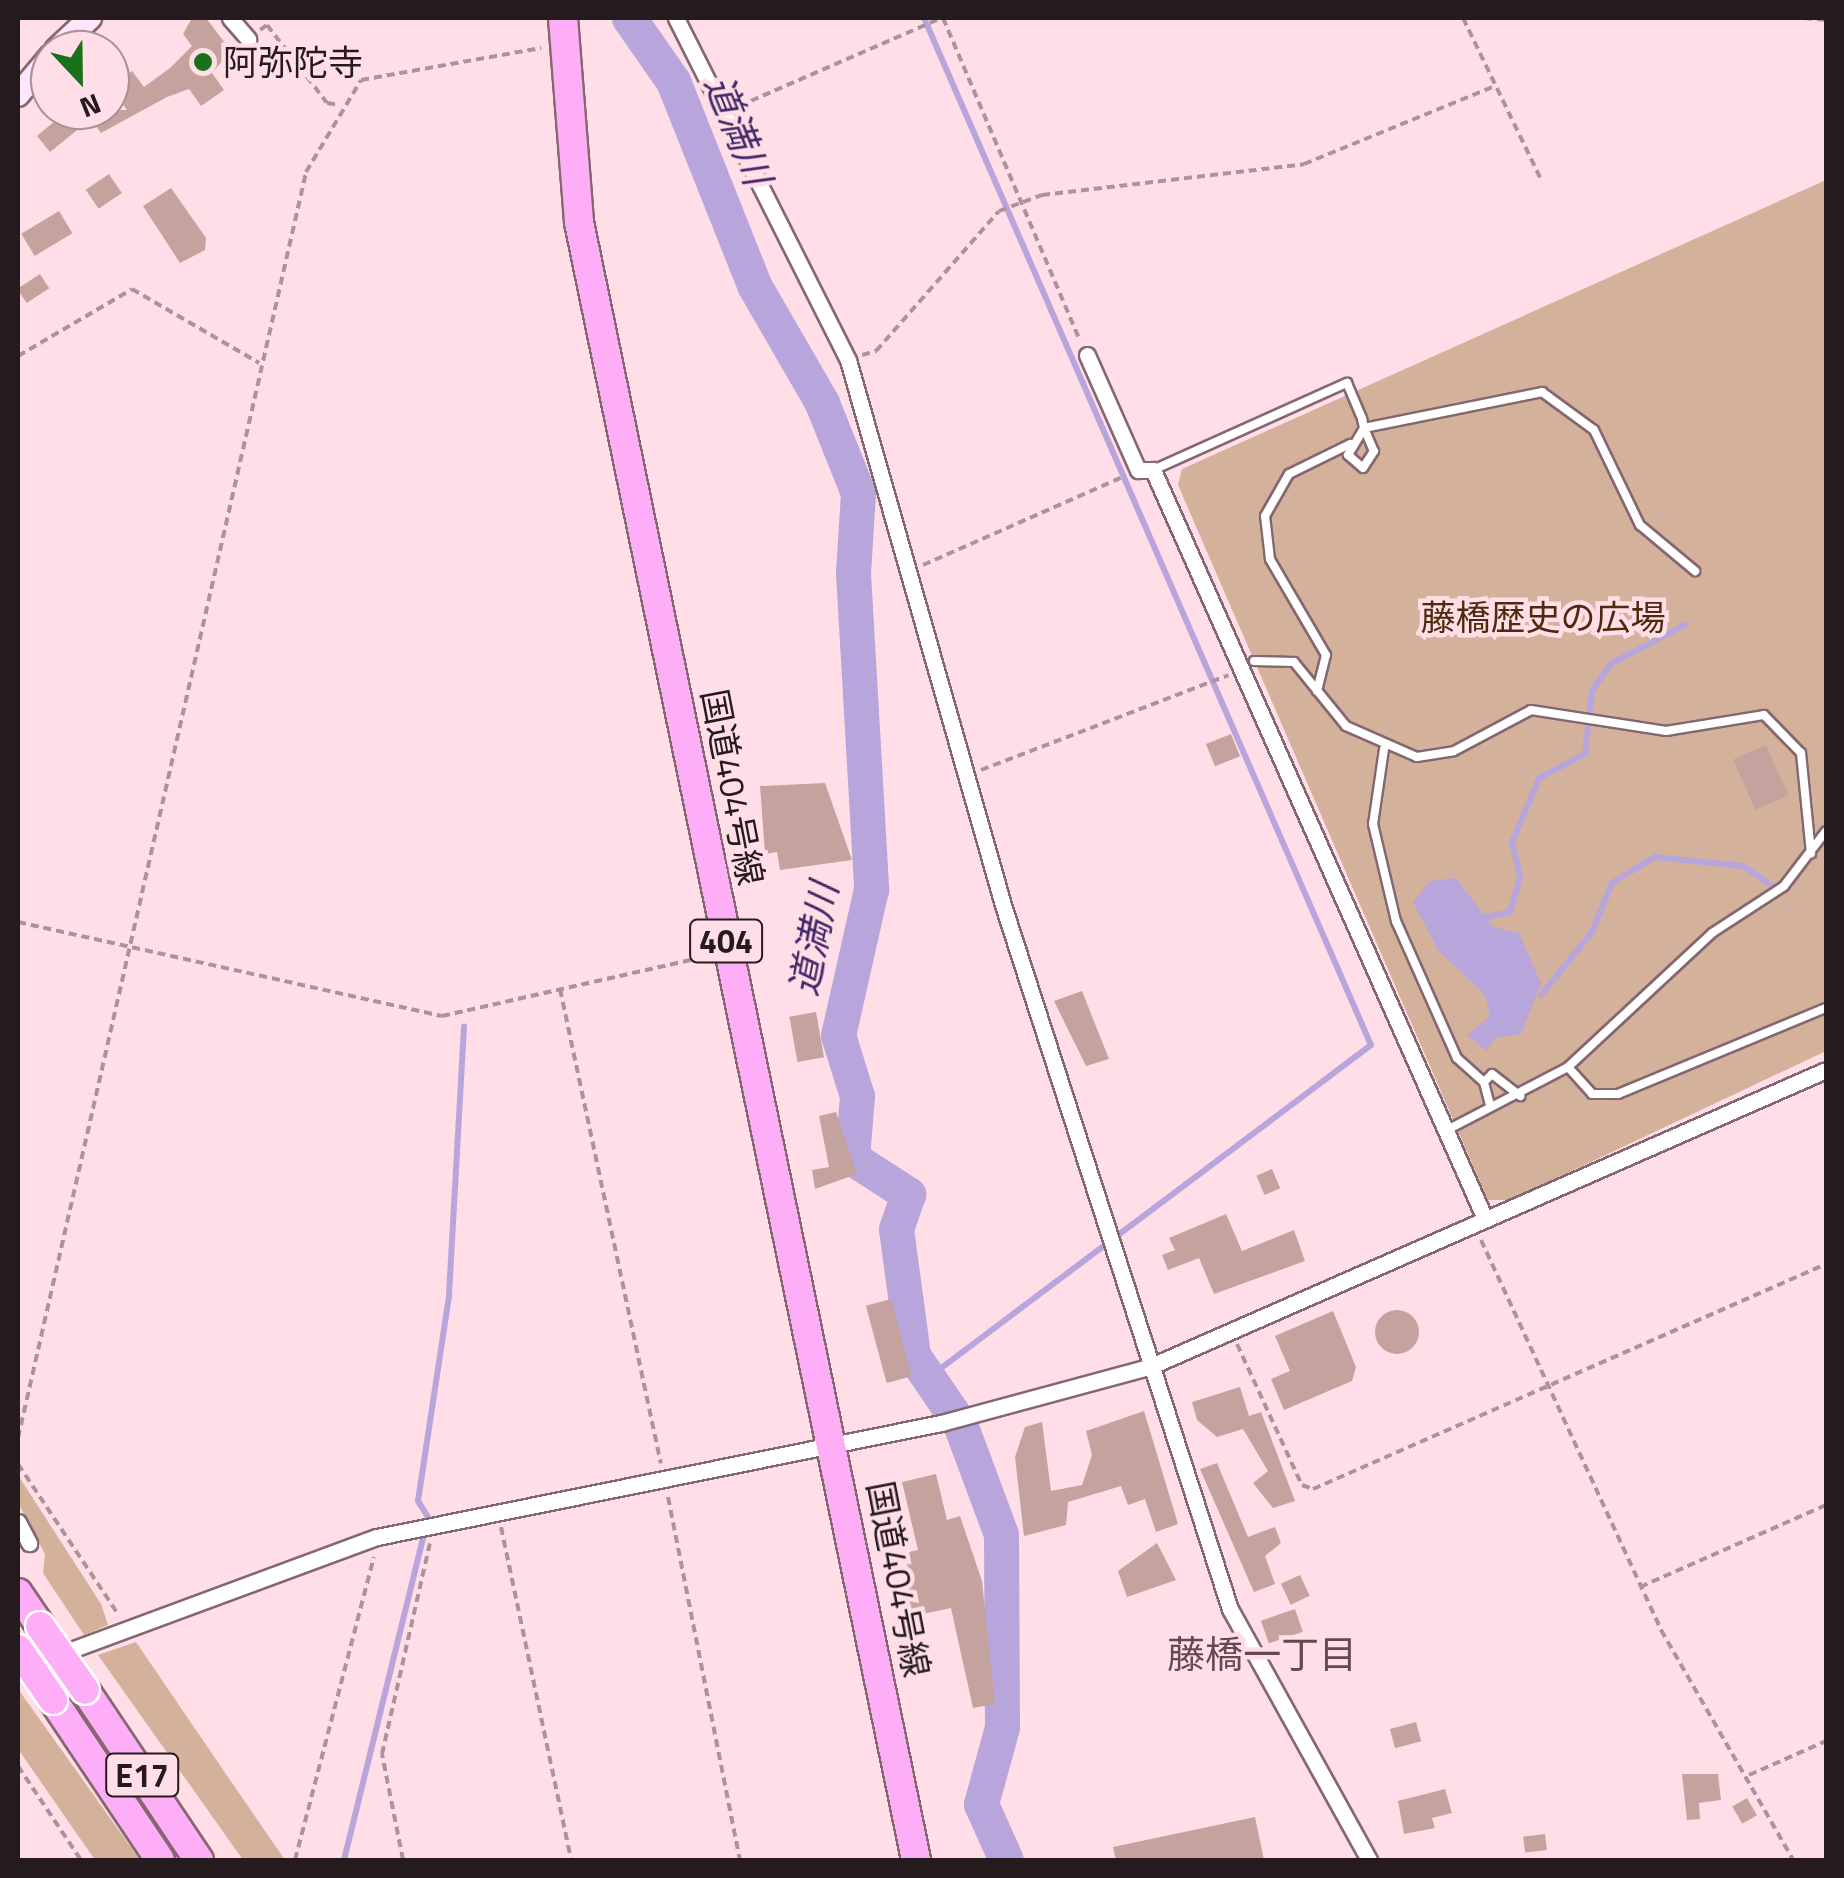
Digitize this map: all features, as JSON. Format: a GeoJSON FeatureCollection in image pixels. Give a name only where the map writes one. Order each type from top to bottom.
{"type":"FeatureCollection","features":[{"type":"Feature","properties":{"kind":"highway","name":"国道404号線"},"geometry":{"type":"LineString","coordinates":[[563,31],[580,222],[916,1860]]}},
{"type":"Feature","properties":{"kind":"highway","name":"E17"},"geometry":{"type":"LineString","coordinates":[[18,1593],[199,1860]]}},
{"type":"Feature","properties":{"kind":"highway","name":"E17"},"geometry":{"type":"LineString","coordinates":[[18,1649],[160,1860]]}},
{"type":"Feature","properties":{"kind":"street"},"geometry":{"type":"LineString","coordinates":[[230,18],[248,39]]}},
{"type":"Feature","properties":{"kind":"street"},"geometry":{"type":"LineString","coordinates":[[676,18],[727,111],[848,360],[965,777],[1149,1367],[1230,1609],[1368,1860]]}},
{"type":"Feature","properties":{"kind":"street"},"geometry":{"type":"LineString","coordinates":[[1086,355],[1248,665],[1479,1222]]}},
{"type":"Feature","properties":{"kind":"street"},"geometry":{"type":"LineString","coordinates":[[18,1670],[377,1537],[834,1446],[1149,1367],[1826,1070]]}},
{"type":"Feature","properties":{"kind":"street"},"geometry":{"type":"LineString","coordinates":[[18,1522],[29,1543]]}},
{"type":"Feature","properties":{"kind":"lane"},"geometry":{"type":"LineString","coordinates":[[1146,470],[1347,383],[1364,428],[1370,464],[1351,463],[1350,444]]}},
{"type":"Feature","properties":{"kind":"lane"},"geometry":{"type":"LineString","coordinates":[[1317,691],[1326,655],[1270,560],[1266,516],[1288,474],[1350,444],[1364,428],[1542,392],[1594,430],[1640,525],[1695,571]]}},
{"type":"Feature","properties":{"kind":"lane"},"geometry":{"type":"LineString","coordinates":[[1248,665],[1294,662],[1346,726],[1384,750],[1454,751],[1515,715],[1548,708],[1666,731],[1764,715],[1801,753],[1811,854]]}},
{"type":"Feature","properties":{"kind":"lane"},"geometry":{"type":"LineString","coordinates":[[1384,750],[1373,824],[1396,920],[1457,1058],[1484,1082],[1490,1105]]}},
{"type":"Feature","properties":{"kind":"lane"},"geometry":{"type":"LineString","coordinates":[[1444,1133],[1490,1105],[1520,1096],[1568,1067],[1811,854],[1826,831]]}},
{"type":"Feature","properties":{"kind":"lane"},"geometry":{"type":"LineString","coordinates":[[1568,1067],[1592,1094],[1618,1094],[1826,1008]]}},
{"type":"Feature","properties":{"kind":"lane"},"geometry":{"type":"LineString","coordinates":[[1484,1082],[1503,1076],[1520,1096]]}},
{"type":"Feature","properties":{"kind":"path"},"geometry":{"type":"LineString","coordinates":[[727,111],[942,18],[1086,355]]}},
{"type":"Feature","properties":{"kind":"path"},"geometry":{"type":"LineString","coordinates":[[1463,18],[1493,88],[1540,177]]}},
{"type":"Feature","properties":{"kind":"path"},"geometry":{"type":"LineString","coordinates":[[1804,18],[1826,20]]}},
{"type":"Feature","properties":{"kind":"path"},"geometry":{"type":"LineString","coordinates":[[248,39],[268,25],[327,103],[340,105]]}},
{"type":"Feature","properties":{"kind":"path"},"geometry":{"type":"LineString","coordinates":[[18,1438],[132,946],[259,364],[306,172],[340,105],[361,80],[563,31]]}},
{"type":"Feature","properties":{"kind":"path"},"geometry":{"type":"LineString","coordinates":[[848,360],[876,351],[998,211],[1304,164],[1493,88]]}},
{"type":"Feature","properties":{"kind":"path"},"geometry":{"type":"LineString","coordinates":[[18,356],[132,289],[259,364]]}},
{"type":"Feature","properties":{"kind":"path"},"geometry":{"type":"LineString","coordinates":[[908,572],[1146,470]]}},
{"type":"Feature","properties":{"kind":"path"},"geometry":{"type":"LineString","coordinates":[[965,777],[1248,665]]}},
{"type":"Feature","properties":{"kind":"path"},"geometry":{"type":"LineString","coordinates":[[18,922],[442,1016],[728,952]]}},
{"type":"Feature","properties":{"kind":"path"},"geometry":{"type":"LineString","coordinates":[[560,989],[740,1860]]}},
{"type":"Feature","properties":{"kind":"path"},"geometry":{"type":"LineString","coordinates":[[1479,1222],[1640,1587],[1749,1775],[1793,1860]]}},
{"type":"Feature","properties":{"kind":"path"},"geometry":{"type":"LineString","coordinates":[[1231,1331],[1306,1488],[1826,1264]]}},
{"type":"Feature","properties":{"kind":"path"},"geometry":{"type":"LineString","coordinates":[[18,1464],[130,1631]]}},
{"type":"Feature","properties":{"kind":"path"},"geometry":{"type":"LineString","coordinates":[[1640,1587],[1826,1505]]}},
{"type":"Feature","properties":{"kind":"path"},"geometry":{"type":"LineString","coordinates":[[498,1512],[571,1860]]}},
{"type":"Feature","properties":{"kind":"path"},"geometry":{"type":"LineString","coordinates":[[403,1860],[382,1754],[434,1527]]}},
{"type":"Feature","properties":{"kind":"path"},"geometry":{"type":"LineString","coordinates":[[296,1860],[377,1537]]}},
{"type":"Feature","properties":{"kind":"path"},"geometry":{"type":"LineString","coordinates":[[1749,1775],[1826,1741]]}},
{"type":"Feature","properties":{"kind":"path"},"geometry":{"type":"LineString","coordinates":[[18,1766],[81,1860]]}},
{"type":"Feature","properties":{"kind":"green space","name":"藤橋歴史の広場"},"geometry":{"type":"Polygon","coordinates":[[[1826,180],[1826,1051],[1510,1200],[1488,1200],[1178,485],[1182,469],[1826,180]]]}},
{"type":"Feature","properties":{"kind":"green space"},"geometry":{"type":"Polygon","coordinates":[[[18,1475],[101,1604],[108,1625],[84,1635],[43,1573],[45,1554],[18,1503],[18,1475]]]}},
{"type":"Feature","properties":{"kind":"green space"},"geometry":{"type":"Polygon","coordinates":[[[136,1642],[285,1860],[243,1860],[98,1655],[136,1642]]]}},
{"type":"Feature","properties":{"kind":"green space"},"geometry":{"type":"Polygon","coordinates":[[[18,1689],[140,1860],[95,1860],[18,1749],[18,1689]]]}},
{"type":"Feature","properties":{"kind":"shaded area"},"geometry":{"type":"Polygon","coordinates":[[[1456,878],[1493,927],[1519,933],[1541,983],[1521,1034],[1495,1038],[1486,1051],[1467,1035],[1490,1016],[1485,995],[1438,950],[1413,902],[1430,881],[1456,878]]]}},
{"type":"Feature","properties":{"kind":"building","name":"阿弥陀寺"},"geometry":{"type":"Polygon","coordinates":[[[192,18],[206,18],[231,51],[212,73],[224,90],[201,106],[189,89],[130,117],[130,72],[144,87],[192,46],[183,34],[192,18]]]}},
{"type":"Feature","properties":{"kind":"building","name":"阿弥陀寺"},"geometry":{"type":"Polygon","coordinates":[[[44,130],[77,130],[50,152],[37,136],[44,130]]]}},
{"type":"Feature","properties":{"kind":"building"},"geometry":{"type":"Polygon","coordinates":[[[109,174],[122,193],[99,209],[86,190],[109,174]]]}},
{"type":"Feature","properties":{"kind":"building"},"geometry":{"type":"Polygon","coordinates":[[[171,188],[206,238],[205,250],[180,263],[143,206],[171,188]]]}},
{"type":"Feature","properties":{"kind":"building"},"geometry":{"type":"Polygon","coordinates":[[[59,211],[72,233],[35,256],[21,234],[59,211]]]}},
{"type":"Feature","properties":{"kind":"building"},"geometry":{"type":"Polygon","coordinates":[[[40,274],[49,288],[27,303],[18,288],[40,274]]]}},
{"type":"Feature","properties":{"kind":"building"},"geometry":{"type":"Polygon","coordinates":[[[1231,734],[1240,756],[1215,766],[1206,744],[1231,734]]]}},
{"type":"Feature","properties":{"kind":"building"},"geometry":{"type":"Polygon","coordinates":[[[1766,745],[1788,795],[1755,810],[1733,760],[1766,745]]]}},
{"type":"Feature","properties":{"kind":"building"},"geometry":{"type":"Polygon","coordinates":[[[825,783],[852,860],[780,870],[777,852],[765,854],[760,786],[825,783]]]}},
{"type":"Feature","properties":{"kind":"building"},"geometry":{"type":"Polygon","coordinates":[[[1082,991],[1109,1059],[1086,1066],[1054,1001],[1082,991]]]}},
{"type":"Feature","properties":{"kind":"building"},"geometry":{"type":"Polygon","coordinates":[[[816,1012],[824,1057],[797,1062],[789,1017],[816,1012]]]}},
{"type":"Feature","properties":{"kind":"building"},"geometry":{"type":"Polygon","coordinates":[[[836,1112],[857,1174],[815,1189],[812,1170],[829,1167],[819,1116],[836,1112]]]}},
{"type":"Feature","properties":{"kind":"building"},"geometry":{"type":"Polygon","coordinates":[[[1272,1169],[1280,1188],[1265,1195],[1256,1176],[1272,1169]]]}},
{"type":"Feature","properties":{"kind":"building"},"geometry":{"type":"Polygon","coordinates":[[[1226,1214],[1242,1251],[1294,1230],[1305,1261],[1214,1294],[1199,1258],[1168,1270],[1162,1255],[1175,1250],[1169,1238],[1226,1214]]]}},
{"type":"Feature","properties":{"kind":"building"},"geometry":{"type":"Polygon","coordinates":[[[891,1299],[912,1376],[887,1383],[866,1306],[891,1299]]]}},
{"type":"Feature","properties":{"kind":"building"},"geometry":{"type":"Polygon","coordinates":[[[1397,1310],[1413,1316],[1419,1332],[1413,1348],[1397,1354],[1381,1348],[1375,1332],[1381,1316],[1397,1310]]]}},
{"type":"Feature","properties":{"kind":"building"},"geometry":{"type":"Polygon","coordinates":[[[1333,1311],[1356,1367],[1352,1381],[1284,1410],[1271,1379],[1290,1371],[1275,1336],[1333,1311]]]}},
{"type":"Feature","properties":{"kind":"building"},"geometry":{"type":"Polygon","coordinates":[[[1240,1387],[1249,1416],[1261,1412],[1295,1501],[1273,1508],[1253,1483],[1268,1471],[1243,1429],[1217,1437],[1197,1420],[1192,1402],[1240,1387]]]}},
{"type":"Feature","properties":{"kind":"building"},"geometry":{"type":"Polygon","coordinates":[[[1144,1411],[1178,1524],[1156,1532],[1145,1499],[1128,1505],[1121,1486],[1068,1502],[1066,1525],[1024,1536],[1015,1457],[1025,1427],[1042,1422],[1051,1491],[1082,1485],[1092,1455],[1086,1431],[1144,1411]]]}},
{"type":"Feature","properties":{"kind":"building"},"geometry":{"type":"Polygon","coordinates":[[[1217,1463],[1248,1537],[1275,1527],[1281,1543],[1265,1556],[1275,1584],[1254,1592],[1200,1469],[1217,1463]]]}},
{"type":"Feature","properties":{"kind":"building"},"geometry":{"type":"Polygon","coordinates":[[[936,1474],[947,1520],[960,1516],[982,1581],[995,1704],[973,1708],[951,1608],[909,1617],[902,1581],[910,1579],[905,1553],[918,1550],[902,1482],[936,1474]]]}},
{"type":"Feature","properties":{"kind":"building"},"geometry":{"type":"Polygon","coordinates":[[[1157,1543],[1176,1580],[1127,1597],[1118,1571],[1157,1543]]]}},
{"type":"Feature","properties":{"kind":"building"},"geometry":{"type":"Polygon","coordinates":[[[1300,1575],[1310,1596],[1291,1605],[1281,1584],[1300,1575]]]}},
{"type":"Feature","properties":{"kind":"building"},"geometry":{"type":"Polygon","coordinates":[[[1295,1609],[1303,1632],[1269,1643],[1261,1621],[1295,1609]]]}},
{"type":"Feature","properties":{"kind":"building"},"geometry":{"type":"Polygon","coordinates":[[[1416,1722],[1421,1741],[1395,1748],[1390,1729],[1416,1722]]]}},
{"type":"Feature","properties":{"kind":"building"},"geometry":{"type":"Polygon","coordinates":[[[1682,1774],[1718,1774],[1721,1800],[1699,1803],[1700,1819],[1687,1820],[1682,1774]]]}},
{"type":"Feature","properties":{"kind":"building"},"geometry":{"type":"Polygon","coordinates":[[[1445,1789],[1452,1813],[1432,1818],[1435,1828],[1404,1834],[1398,1801],[1445,1789]]]}},
{"type":"Feature","properties":{"kind":"building"},"geometry":{"type":"Polygon","coordinates":[[[1747,1798],[1757,1815],[1742,1824],[1732,1807],[1747,1798]]]}},
{"type":"Feature","properties":{"kind":"building"},"geometry":{"type":"Polygon","coordinates":[[[1255,1817],[1264,1860],[1116,1860],[1113,1847],[1255,1817]]]}},
{"type":"Feature","properties":{"kind":"building"},"geometry":{"type":"Polygon","coordinates":[[[1545,1834],[1547,1850],[1525,1853],[1523,1837],[1545,1834]]]}},
{"type":"Feature","properties":{"kind":"waterway","name":"道満川"},"geometry":{"type":"LineString","coordinates":[[629,18],[673,81],[754,285],[822,403],[858,493],[853,573],[871,889],[838,1035],[857,1096],[852,1158],[908,1194],[896,1229],[913,1355],[960,1424],[1001,1534],[1002,1727],[981,1804],[1006,1860]]}},
{"type":"Feature","properties":{"kind":"waterway"},"geometry":{"type":"LineString","coordinates":[[924,18],[1371,1045],[928,1378]]}},
{"type":"Feature","properties":{"kind":"waterway"},"geometry":{"type":"LineString","coordinates":[[1486,917],[1510,912],[1520,876],[1512,842],[1539,778],[1585,754],[1592,691],[1610,664],[1685,625]]}},
{"type":"Feature","properties":{"kind":"waterway"},"geometry":{"type":"LineString","coordinates":[[1541,995],[1592,932],[1612,883],[1655,857],[1743,866],[1776,888]]}},
{"type":"Feature","properties":{"kind":"waterway"},"geometry":{"type":"LineString","coordinates":[[344,1860],[428,1517],[418,1501],[449,1295],[464,1026]]}},
{"type":"Feature","properties":{"kind":"place","name":"阿弥陀寺"},"geometry":{"type":"Point","coordinates":[203,62]}},
{"type":"Feature","properties":{"kind":"district","name":"藤橋一丁目"},"geometry":{"type":"Point","coordinates":[1262,1655]}}]}
